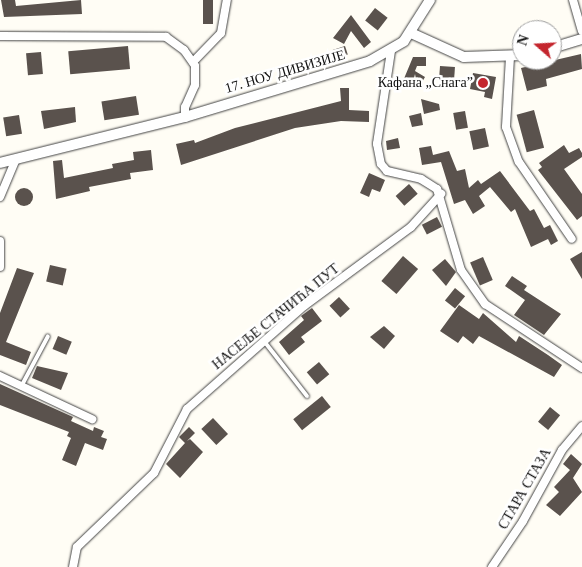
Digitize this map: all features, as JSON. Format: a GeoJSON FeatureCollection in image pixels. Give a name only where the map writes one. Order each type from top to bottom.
{"type":"FeatureCollection","features":[{"type":"Feature","properties":{"kind":"street"},"geometry":{"type":"LineString","coordinates":[[193,62],[221,32],[227,0]]}},
{"type":"Feature","properties":{"kind":"street","name":"17. НОУ ДИВИЗИЈЕ"},"geometry":{"type":"LineString","coordinates":[[0,163],[185,117],[359,65],[391,51],[411,33],[430,0]]}},
{"type":"Feature","properties":{"kind":"street"},"geometry":{"type":"LineString","coordinates":[[574,0],[582,32]]}},
{"type":"Feature","properties":{"kind":"street"},"geometry":{"type":"LineString","coordinates":[[411,33],[464,57],[510,57],[506,127],[520,162],[572,239]]}},
{"type":"Feature","properties":{"kind":"street"},"geometry":{"type":"LineString","coordinates":[[0,36],[160,35],[177,44],[193,62],[196,80],[185,117]]}},
{"type":"Feature","properties":{"kind":"street"},"geometry":{"type":"LineString","coordinates":[[562,45],[582,39]]}},
{"type":"Feature","properties":{"kind":"street"},"geometry":{"type":"LineString","coordinates":[[391,51],[378,156],[387,171],[426,181],[441,194],[461,270],[475,294],[582,368]]}},
{"type":"Feature","properties":{"kind":"street"},"geometry":{"type":"LineString","coordinates":[[0,197],[16,159]]}},
{"type":"Feature","properties":{"kind":"street","name":"НАСЕЉЕ СТАЧИЋА ПУТ"},"geometry":{"type":"LineString","coordinates":[[73,567],[77,547],[154,473],[187,409],[263,340],[412,227],[441,194]]}},
{"type":"Feature","properties":{"kind":"street"},"geometry":{"type":"LineString","coordinates":[[0,241],[0,267]]}},
{"type":"Feature","properties":{"kind":"street"},"geometry":{"type":"LineString","coordinates":[[0,376],[92,419]]}},
{"type":"Feature","properties":{"kind":"street","name":"СТАРА СТАЗА"},"geometry":{"type":"LineString","coordinates":[[492,567],[523,521],[562,450],[582,426]]}},
{"type":"Feature","properties":{"kind":"lane"},"geometry":{"type":"LineString","coordinates":[[22,386],[48,336]]}},
{"type":"Feature","properties":{"kind":"lane"},"geometry":{"type":"LineString","coordinates":[[263,340],[307,396]]}},
{"type":"Feature","properties":{"kind":"building"},"geometry":{"type":"Polygon","coordinates":[[[1,0],[15,0],[16,6],[81,0],[82,14],[4,17],[1,0]]]}},
{"type":"Feature","properties":{"kind":"building"},"geometry":{"type":"Polygon","coordinates":[[[203,0],[213,0],[213,24],[203,24],[203,0]]]}},
{"type":"Feature","properties":{"kind":"building"},"geometry":{"type":"Polygon","coordinates":[[[375,8],[388,18],[378,30],[365,21],[375,8]]]}},
{"type":"Feature","properties":{"kind":"building"},"geometry":{"type":"Polygon","coordinates":[[[351,15],[371,42],[364,48],[351,31],[344,44],[333,38],[351,15]]]}},
{"type":"Feature","properties":{"kind":"building"},"geometry":{"type":"Polygon","coordinates":[[[128,46],[130,69],[70,74],[68,51],[128,46]]]}},
{"type":"Feature","properties":{"kind":"building"},"geometry":{"type":"Polygon","coordinates":[[[345,46],[348,55],[335,59],[333,50],[345,46]]]}},
{"type":"Feature","properties":{"kind":"building"},"geometry":{"type":"Polygon","coordinates":[[[41,52],[43,74],[28,75],[26,53],[41,52]]]}},
{"type":"Feature","properties":{"kind":"building"},"geometry":{"type":"Polygon","coordinates":[[[581,54],[582,69],[546,79],[547,86],[527,91],[522,70],[562,70],[562,58],[581,54]]]}},
{"type":"Feature","properties":{"kind":"building"},"geometry":{"type":"Polygon","coordinates":[[[413,57],[426,57],[426,66],[417,66],[415,71],[425,77],[418,89],[415,74],[412,86],[403,81],[413,57]]]}},
{"type":"Feature","properties":{"kind":"building"},"geometry":{"type":"Polygon","coordinates":[[[440,66],[455,67],[454,79],[439,78],[440,66]]]}},
{"type":"Feature","properties":{"kind":"building","name":"Кафана „Снага”"},"geometry":{"type":"Polygon","coordinates":[[[473,73],[496,77],[492,99],[484,97],[485,92],[470,89],[473,73]]]}},
{"type":"Feature","properties":{"kind":"building"},"geometry":{"type":"Polygon","coordinates":[[[340,88],[349,88],[349,110],[369,111],[369,122],[341,121],[295,128],[181,165],[176,144],[194,140],[195,143],[235,128],[341,101],[340,88]]]}},
{"type":"Feature","properties":{"kind":"building"},"geometry":{"type":"Polygon","coordinates":[[[136,96],[139,115],[104,120],[101,101],[136,96]]]}},
{"type":"Feature","properties":{"kind":"building"},"geometry":{"type":"Polygon","coordinates":[[[421,99],[439,104],[440,110],[424,114],[421,99]]]}},
{"type":"Feature","properties":{"kind":"building"},"geometry":{"type":"Polygon","coordinates":[[[75,107],[76,122],[44,129],[41,111],[75,107]]]}},
{"type":"Feature","properties":{"kind":"building"},"geometry":{"type":"Polygon","coordinates":[[[534,110],[544,148],[527,152],[517,115],[534,110]]]}},
{"type":"Feature","properties":{"kind":"building"},"geometry":{"type":"Polygon","coordinates":[[[465,111],[468,128],[456,130],[453,113],[465,111]]]}},
{"type":"Feature","properties":{"kind":"building"},"geometry":{"type":"Polygon","coordinates":[[[421,113],[423,125],[412,127],[409,116],[421,113]]]}},
{"type":"Feature","properties":{"kind":"building"},"geometry":{"type":"Polygon","coordinates":[[[19,115],[22,134],[6,136],[3,118],[19,115]]]}},
{"type":"Feature","properties":{"kind":"building"},"geometry":{"type":"Polygon","coordinates":[[[485,128],[489,147],[473,150],[469,131],[485,128]]]}},
{"type":"Feature","properties":{"kind":"building"},"geometry":{"type":"Polygon","coordinates":[[[398,138],[400,148],[387,150],[386,141],[398,138]]]}},
{"type":"Feature","properties":{"kind":"building"},"geometry":{"type":"Polygon","coordinates":[[[564,145],[569,153],[579,148],[582,153],[582,157],[564,169],[582,194],[582,216],[577,220],[538,170],[542,167],[539,163],[564,145]]]}},
{"type":"Feature","properties":{"kind":"building"},"geometry":{"type":"Polygon","coordinates":[[[431,146],[433,155],[449,151],[457,171],[465,169],[469,188],[478,180],[481,184],[500,171],[530,211],[534,209],[544,228],[550,225],[558,241],[551,245],[548,239],[531,247],[515,209],[511,212],[490,187],[479,196],[485,206],[473,214],[465,200],[454,204],[441,162],[422,165],[419,148],[431,146]]]}},
{"type":"Feature","properties":{"kind":"building"},"geometry":{"type":"Polygon","coordinates":[[[151,150],[153,170],[130,173],[131,179],[89,187],[90,191],[56,199],[53,161],[62,160],[64,178],[113,168],[112,164],[134,160],[133,152],[151,150]]]}},
{"type":"Feature","properties":{"kind":"building"},"geometry":{"type":"Polygon","coordinates":[[[369,173],[385,180],[380,192],[372,189],[369,197],[360,193],[369,173]]]}},
{"type":"Feature","properties":{"kind":"building"},"geometry":{"type":"Polygon","coordinates":[[[409,184],[418,194],[404,206],[396,196],[409,184]]]}},
{"type":"Feature","properties":{"kind":"building"},"geometry":{"type":"Polygon","coordinates":[[[24,188],[30,191],[33,197],[30,203],[24,206],[18,203],[15,197],[18,191],[24,188]]]}},
{"type":"Feature","properties":{"kind":"building"},"geometry":{"type":"Polygon","coordinates":[[[437,217],[442,227],[427,235],[422,225],[437,217]]]}},
{"type":"Feature","properties":{"kind":"building"},"geometry":{"type":"Polygon","coordinates":[[[582,252],[582,279],[570,259],[582,252]]]}},
{"type":"Feature","properties":{"kind":"building"},"geometry":{"type":"Polygon","coordinates":[[[403,256],[418,269],[396,294],[381,281],[403,256]]]}},
{"type":"Feature","properties":{"kind":"building"},"geometry":{"type":"Polygon","coordinates":[[[483,257],[493,280],[480,285],[470,262],[483,257]]]}},
{"type":"Feature","properties":{"kind":"building"},"geometry":{"type":"Polygon","coordinates":[[[445,259],[456,272],[446,286],[432,270],[445,259]]]}},
{"type":"Feature","properties":{"kind":"building"},"geometry":{"type":"Polygon","coordinates":[[[50,265],[67,269],[63,285],[46,282],[50,265]]]}},
{"type":"Feature","properties":{"kind":"building"},"geometry":{"type":"Polygon","coordinates":[[[17,268],[34,273],[6,342],[31,352],[26,365],[0,355],[0,313],[17,268]]]}},
{"type":"Feature","properties":{"kind":"building"},"geometry":{"type":"Polygon","coordinates":[[[512,276],[527,286],[524,290],[561,314],[544,335],[514,315],[525,300],[505,286],[512,276]]]}},
{"type":"Feature","properties":{"kind":"building"},"geometry":{"type":"Polygon","coordinates":[[[455,288],[465,296],[455,309],[445,300],[455,288]]]}},
{"type":"Feature","properties":{"kind":"building"},"geometry":{"type":"Polygon","coordinates":[[[339,297],[350,309],[340,318],[329,306],[339,297]]]}},
{"type":"Feature","properties":{"kind":"building"},"geometry":{"type":"Polygon","coordinates":[[[459,305],[479,319],[483,313],[516,342],[519,336],[562,365],[554,377],[479,336],[473,344],[463,336],[458,343],[440,331],[459,305]]]}},
{"type":"Feature","properties":{"kind":"building"},"geometry":{"type":"Polygon","coordinates":[[[312,308],[322,321],[301,337],[305,342],[289,355],[279,342],[304,320],[301,316],[312,308]]]}},
{"type":"Feature","properties":{"kind":"building"},"geometry":{"type":"Polygon","coordinates":[[[384,326],[395,336],[384,349],[370,337],[384,326]]]}},
{"type":"Feature","properties":{"kind":"building"},"geometry":{"type":"Polygon","coordinates":[[[58,336],[72,342],[66,355],[53,349],[58,336]]]}},
{"type":"Feature","properties":{"kind":"building"},"geometry":{"type":"Polygon","coordinates":[[[319,362],[329,374],[317,385],[307,372],[319,362]]]}},
{"type":"Feature","properties":{"kind":"building"},"geometry":{"type":"Polygon","coordinates":[[[37,366],[68,373],[61,390],[32,378],[37,366]]]}},
{"type":"Feature","properties":{"kind":"building"},"geometry":{"type":"Polygon","coordinates":[[[0,384],[73,417],[71,421],[93,431],[94,427],[104,431],[101,437],[107,439],[103,450],[85,443],[76,466],[62,460],[71,438],[67,436],[69,432],[0,405],[0,384]]]}},
{"type":"Feature","properties":{"kind":"building"},"geometry":{"type":"Polygon","coordinates":[[[322,396],[331,407],[302,430],[293,419],[322,396]]]}},
{"type":"Feature","properties":{"kind":"building"},"geometry":{"type":"Polygon","coordinates":[[[550,407],[560,415],[548,430],[538,422],[550,407]]]}},
{"type":"Feature","properties":{"kind":"building"},"geometry":{"type":"Polygon","coordinates":[[[213,418],[228,434],[216,445],[201,429],[213,418]]]}},
{"type":"Feature","properties":{"kind":"building"},"geometry":{"type":"Polygon","coordinates":[[[189,427],[195,433],[187,441],[190,439],[203,452],[180,478],[166,464],[185,443],[179,437],[189,427]]]}},
{"type":"Feature","properties":{"kind":"building"},"geometry":{"type":"Polygon","coordinates":[[[571,454],[582,464],[573,478],[582,492],[560,516],[546,505],[559,492],[554,487],[570,470],[563,464],[571,454]]]}},
{"type":"Feature","properties":{"kind":"place","name":"Кафана „Снага”"},"geometry":{"type":"Point","coordinates":[483,83]}}]}
